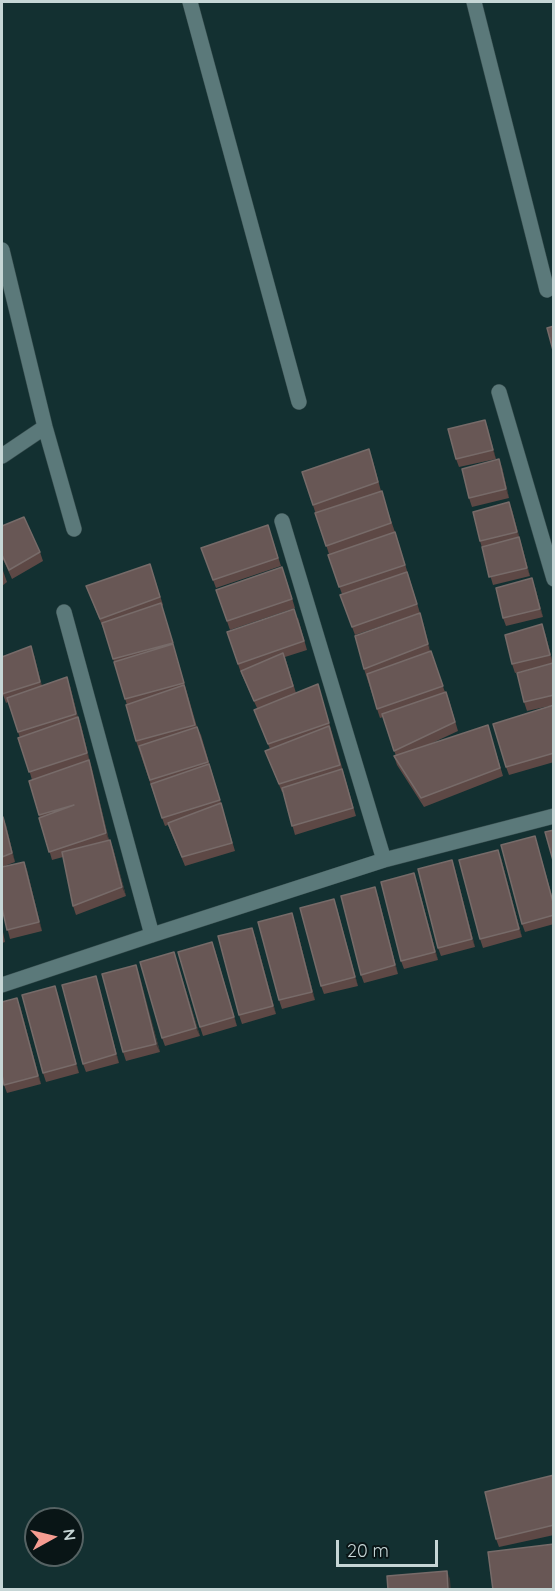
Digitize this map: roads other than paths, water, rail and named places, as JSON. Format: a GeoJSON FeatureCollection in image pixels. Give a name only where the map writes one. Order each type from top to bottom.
{"type":"FeatureCollection","features":[{"type":"Feature","properties":{"kind":"street"},"geometry":{"type":"LineString","coordinates":[[190,2],[299,402]]}},
{"type":"Feature","properties":{"kind":"street"},"geometry":{"type":"LineString","coordinates":[[474,2],[548,290]]}},
{"type":"Feature","properties":{"kind":"street"},"geometry":{"type":"LineString","coordinates":[[2,250],[45,427],[74,529]]}},
{"type":"Feature","properties":{"kind":"street"},"geometry":{"type":"LineString","coordinates":[[499,392],[554,579]]}},
{"type":"Feature","properties":{"kind":"street"},"geometry":{"type":"LineString","coordinates":[[2,456],[45,427]]}},
{"type":"Feature","properties":{"kind":"street"},"geometry":{"type":"LineString","coordinates":[[282,521],[384,860]]}},
{"type":"Feature","properties":{"kind":"street"},"geometry":{"type":"LineString","coordinates":[[64,612],[152,935]]}},
{"type":"Feature","properties":{"kind":"street"},"geometry":{"type":"LineString","coordinates":[[2,985],[384,860],[554,816]]}}]}
